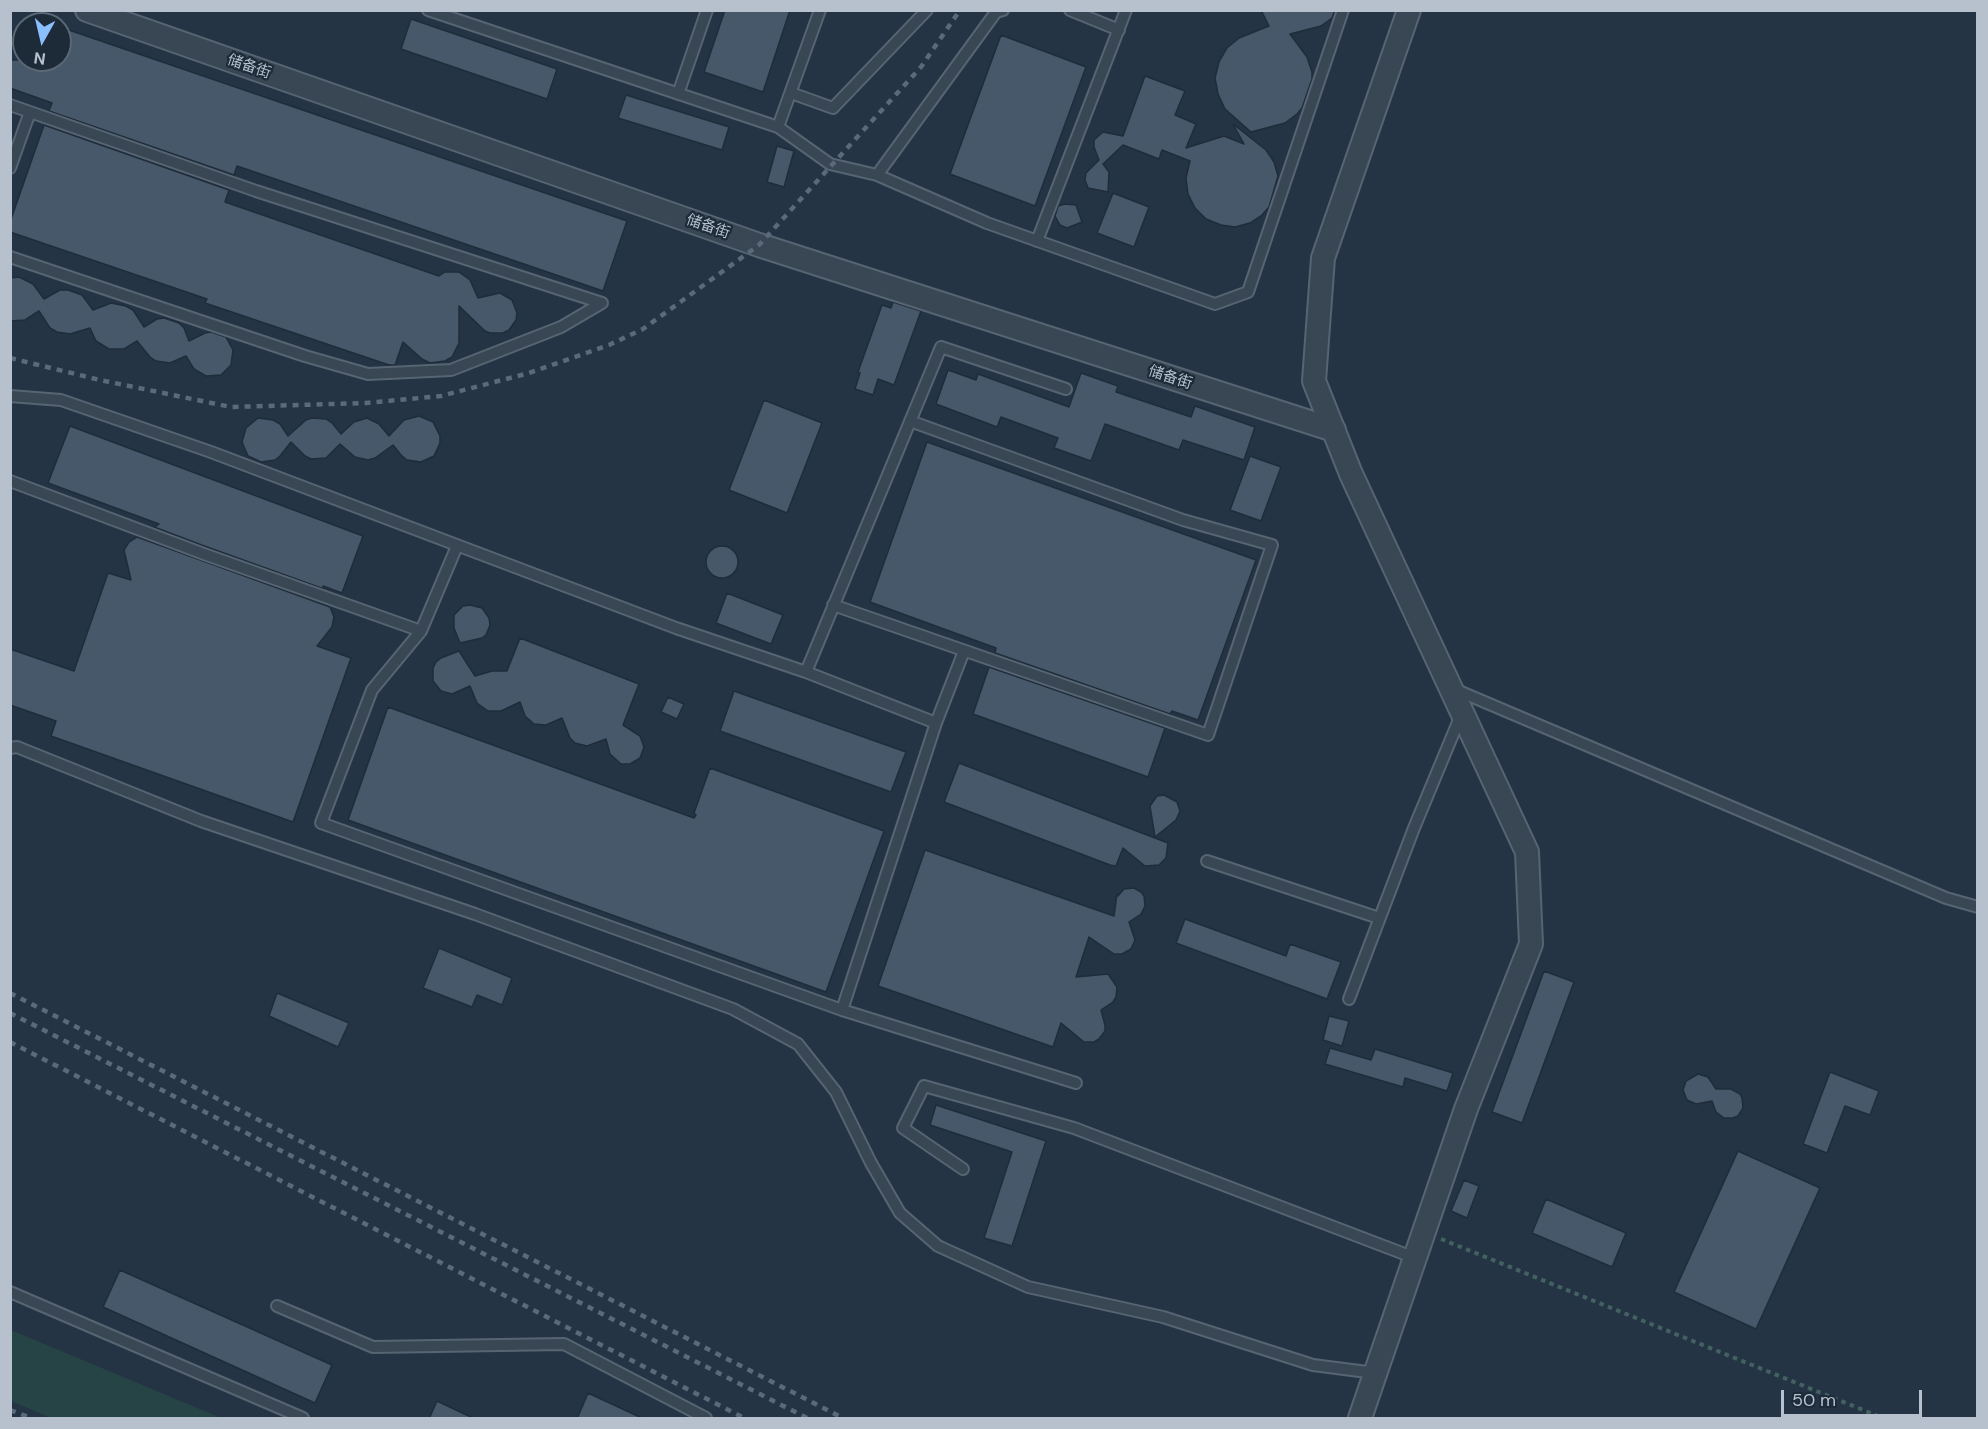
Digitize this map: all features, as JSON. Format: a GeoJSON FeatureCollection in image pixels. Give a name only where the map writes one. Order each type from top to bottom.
{"type":"FeatureCollection","features":[{"type":"Feature","properties":{"kind":"street","name":"储备街"},"geometry":{"type":"LineString","coordinates":[[87,10],[759,245],[1334,430]]}},
{"type":"Feature","properties":{"kind":"street"},"geometry":{"type":"LineString","coordinates":[[1360,1419],[1466,1109],[1531,944],[1527,852],[1351,474],[1314,381],[1323,258],[1409,10]]}},
{"type":"Feature","properties":{"kind":"lane"},"geometry":{"type":"LineString","coordinates":[[428,10],[778,128],[831,164],[877,175],[987,223],[1215,304],[1248,292],[1343,10]]}},
{"type":"Feature","properties":{"kind":"lane"},"geometry":{"type":"LineString","coordinates":[[678,94],[707,10]]}},
{"type":"Feature","properties":{"kind":"lane"},"geometry":{"type":"LineString","coordinates":[[778,128],[820,10]]}},
{"type":"Feature","properties":{"kind":"lane"},"geometry":{"type":"LineString","coordinates":[[790,93],[833,108],[927,10]]}},
{"type":"Feature","properties":{"kind":"lane"},"geometry":{"type":"LineString","coordinates":[[877,175],[996,12],[1004,10]]}},
{"type":"Feature","properties":{"kind":"lane"},"geometry":{"type":"LineString","coordinates":[[1070,10],[1119,30]]}},
{"type":"Feature","properties":{"kind":"lane"},"geometry":{"type":"LineString","coordinates":[[1037,241],[1126,10]]}},
{"type":"Feature","properties":{"kind":"lane"},"geometry":{"type":"LineString","coordinates":[[10,105],[256,191],[602,303],[561,327],[451,370],[368,374],[305,356],[10,257]]}},
{"type":"Feature","properties":{"kind":"lane"},"geometry":{"type":"LineString","coordinates":[[10,168],[30,112]]}},
{"type":"Feature","properties":{"kind":"lane"},"geometry":{"type":"LineString","coordinates":[[806,672],[941,347],[1066,388]]}},
{"type":"Feature","properties":{"kind":"lane"},"geometry":{"type":"LineString","coordinates":[[10,396],[61,400],[212,452],[676,628],[806,672],[936,723]]}},
{"type":"Feature","properties":{"kind":"lane"},"geometry":{"type":"LineString","coordinates":[[833,605],[1208,735],[1272,545],[1183,520],[910,421]]}},
{"type":"Feature","properties":{"kind":"lane"},"geometry":{"type":"LineString","coordinates":[[10,481],[204,554],[421,631]]}},
{"type":"Feature","properties":{"kind":"lane"},"geometry":{"type":"LineString","coordinates":[[458,546],[421,631],[372,690],[321,823],[842,1010],[1076,1083]]}},
{"type":"Feature","properties":{"kind":"lane"},"geometry":{"type":"LineString","coordinates":[[842,1010],[936,723],[964,651]]}},
{"type":"Feature","properties":{"kind":"lane"},"geometry":{"type":"LineString","coordinates":[[1451,688],[1946,898],[1977,907]]}},
{"type":"Feature","properties":{"kind":"lane"},"geometry":{"type":"LineString","coordinates":[[1349,999],[1414,828],[1462,712]]}},
{"type":"Feature","properties":{"kind":"lane"},"geometry":{"type":"LineString","coordinates":[[10,748],[17,747],[201,821],[475,914],[742,1014],[798,1044],[805,1052],[836,1092],[871,1163],[900,1213],[938,1246],[988,1269],[1028,1287],[1163,1317],[1313,1365],[1375,1373]]}},
{"type":"Feature","properties":{"kind":"lane"},"geometry":{"type":"LineString","coordinates":[[1207,861],[1379,918]]}},
{"type":"Feature","properties":{"kind":"lane"},"geometry":{"type":"LineString","coordinates":[[963,1168],[903,1128],[924,1086],[1074,1128],[1415,1258]]}},
{"type":"Feature","properties":{"kind":"lane"},"geometry":{"type":"LineString","coordinates":[[10,1292],[303,1419]]}},
{"type":"Feature","properties":{"kind":"lane"},"geometry":{"type":"LineString","coordinates":[[277,1306],[373,1347],[564,1344],[706,1419]]}},
{"type":"Feature","properties":{"kind":"path"},"geometry":{"type":"LineString","coordinates":[[1424,1232],[1882,1419]]}},
{"type":"Feature","properties":{"kind":"green space"},"geometry":{"type":"Polygon","coordinates":[[[11,1330],[221,1418],[51,1418],[11,1401],[11,1330]]]}},
{"type":"Feature","properties":{"kind":"building"},"geometry":{"type":"Polygon","coordinates":[[[725,10],[790,10],[763,92],[704,72],[725,10]]]}},
{"type":"Feature","properties":{"kind":"building"},"geometry":{"type":"Polygon","coordinates":[[[1261,10],[1335,10],[1332,18],[1321,26],[1290,34],[1307,57],[1312,72],[1312,79],[1302,108],[1285,123],[1251,132],[1225,109],[1218,94],[1215,78],[1219,62],[1227,48],[1239,38],[1269,26],[1261,10]]]}},
{"type":"Feature","properties":{"kind":"building"},"geometry":{"type":"Polygon","coordinates":[[[411,19],[557,69],[547,99],[401,49],[411,19]]]}},
{"type":"Feature","properties":{"kind":"building"},"geometry":{"type":"Polygon","coordinates":[[[72,31],[627,221],[603,291],[237,166],[234,175],[49,111],[52,103],[10,88],[10,60],[12,60],[12,72],[72,72],[72,31]]]}},
{"type":"Feature","properties":{"kind":"building"},"geometry":{"type":"Polygon","coordinates":[[[1001,35],[1086,67],[1035,206],[950,174],[1001,35]]]}},
{"type":"Feature","properties":{"kind":"building"},"geometry":{"type":"Polygon","coordinates":[[[1145,76],[1185,91],[1175,115],[1196,124],[1186,148],[1224,136],[1244,144],[1233,124],[1266,150],[1274,162],[1278,176],[1269,207],[1262,215],[1250,223],[1235,227],[1206,219],[1195,208],[1188,194],[1186,178],[1190,161],[1162,150],[1159,159],[1123,145],[1103,164],[1109,172],[1108,192],[1088,188],[1085,180],[1086,173],[1099,160],[1094,140],[1103,132],[1123,136],[1145,76]]]}},
{"type":"Feature","properties":{"kind":"building"},"geometry":{"type":"Polygon","coordinates":[[[626,95],[729,127],[722,150],[618,118],[626,95]]]}},
{"type":"Feature","properties":{"kind":"building"},"geometry":{"type":"Polygon","coordinates":[[[44,125],[229,190],[225,202],[439,276],[445,272],[459,272],[470,280],[478,298],[500,293],[512,300],[517,313],[516,320],[509,330],[503,333],[490,333],[459,306],[459,343],[452,357],[445,361],[430,363],[403,342],[395,365],[389,365],[205,303],[207,299],[10,232],[10,222],[44,125]]]}},
{"type":"Feature","properties":{"kind":"building"},"geometry":{"type":"Polygon","coordinates":[[[777,146],[794,151],[784,187],[767,182],[777,146]]]}},
{"type":"Feature","properties":{"kind":"building"},"geometry":{"type":"Polygon","coordinates":[[[1113,193],[1149,207],[1134,247],[1097,233],[1113,193]]]}},
{"type":"Feature","properties":{"kind":"building"},"geometry":{"type":"Polygon","coordinates":[[[1076,205],[1082,222],[1067,228],[1060,225],[1055,216],[1058,206],[1076,205]]]}},
{"type":"Feature","properties":{"kind":"building"},"geometry":{"type":"Polygon","coordinates":[[[19,277],[33,284],[44,299],[60,290],[68,290],[82,295],[93,310],[111,303],[126,306],[133,310],[144,327],[157,319],[164,318],[179,323],[184,328],[189,341],[211,332],[226,337],[233,350],[231,365],[221,375],[206,376],[194,369],[186,356],[170,363],[156,361],[137,341],[124,349],[109,349],[96,341],[90,328],[70,334],[57,332],[50,328],[39,311],[25,320],[10,321],[10,278],[19,277]]]}},
{"type":"Feature","properties":{"kind":"building"},"geometry":{"type":"Polygon","coordinates":[[[893,302],[921,311],[894,385],[878,379],[873,395],[855,389],[860,373],[858,372],[882,305],[891,308],[893,302]]]}},
{"type":"Feature","properties":{"kind":"building"},"geometry":{"type":"Polygon","coordinates":[[[948,370],[976,380],[978,374],[1069,407],[1081,373],[1118,386],[1116,392],[1191,417],[1195,406],[1255,427],[1244,460],[1183,440],[1179,450],[1105,424],[1091,461],[1054,448],[1058,438],[1001,417],[997,427],[936,404],[948,370]]]}},
{"type":"Feature","properties":{"kind":"building"},"geometry":{"type":"Polygon","coordinates":[[[764,400],[822,423],[787,513],[729,490],[764,400]]]}},
{"type":"Feature","properties":{"kind":"building"},"geometry":{"type":"Polygon","coordinates":[[[419,416],[433,422],[440,436],[440,443],[434,456],[421,462],[407,460],[393,445],[375,458],[368,460],[355,457],[340,444],[326,458],[311,459],[291,442],[275,460],[261,462],[248,456],[242,442],[246,428],[258,418],[273,420],[280,424],[288,436],[306,420],[312,418],[326,419],[341,434],[354,422],[367,418],[379,424],[389,436],[404,420],[419,416]]]}},
{"type":"Feature","properties":{"kind":"building"},"geometry":{"type":"Polygon","coordinates":[[[70,426],[363,536],[342,593],[323,586],[324,589],[207,547],[154,527],[159,524],[48,483],[70,426]]]}},
{"type":"Feature","properties":{"kind":"building"},"geometry":{"type":"Polygon","coordinates":[[[927,442],[1256,560],[1198,720],[1172,711],[1170,714],[995,653],[996,648],[870,602],[927,442]]]}},
{"type":"Feature","properties":{"kind":"building"},"geometry":{"type":"Polygon","coordinates":[[[1250,456],[1281,467],[1261,521],[1230,510],[1250,456]]]}},
{"type":"Feature","properties":{"kind":"building"},"geometry":{"type":"Polygon","coordinates":[[[137,537],[330,607],[334,617],[332,627],[317,646],[351,658],[293,822],[51,736],[56,721],[10,705],[10,649],[74,671],[108,573],[131,580],[124,550],[129,542],[137,537]]]}},
{"type":"Feature","properties":{"kind":"building"},"geometry":{"type":"Polygon","coordinates":[[[722,546],[733,551],[738,562],[733,573],[722,578],[711,573],[706,562],[711,551],[722,546]]]}},
{"type":"Feature","properties":{"kind":"building"},"geometry":{"type":"Polygon","coordinates":[[[727,593],[783,615],[771,644],[716,623],[727,593]]]}},
{"type":"Feature","properties":{"kind":"building"},"geometry":{"type":"Polygon","coordinates":[[[463,606],[482,608],[489,618],[490,625],[486,635],[482,638],[460,643],[454,628],[454,615],[463,606]]]}},
{"type":"Feature","properties":{"kind":"building"},"geometry":{"type":"Polygon","coordinates":[[[520,638],[639,684],[623,725],[640,736],[644,747],[640,758],[630,764],[621,764],[610,754],[606,739],[587,746],[575,743],[570,738],[562,718],[546,725],[534,724],[525,716],[520,702],[501,711],[488,711],[477,703],[470,686],[452,694],[441,691],[433,681],[433,668],[436,662],[459,651],[475,676],[492,671],[507,671],[520,638]]]}},
{"type":"Feature","properties":{"kind":"building"},"geometry":{"type":"Polygon","coordinates":[[[989,667],[1165,728],[1148,777],[973,714],[989,667]]]}},
{"type":"Feature","properties":{"kind":"building"},"geometry":{"type":"Polygon","coordinates":[[[734,691],[906,752],[891,792],[720,731],[734,691]]]}},
{"type":"Feature","properties":{"kind":"building"},"geometry":{"type":"Polygon","coordinates":[[[668,697],[684,704],[677,719],[661,712],[668,697]]]}},
{"type":"Feature","properties":{"kind":"building"},"geometry":{"type":"Polygon","coordinates":[[[388,707],[694,818],[710,768],[884,831],[826,992],[348,820],[388,707]]]}},
{"type":"Feature","properties":{"kind":"building"},"geometry":{"type":"Polygon","coordinates":[[[959,763],[1168,843],[1166,858],[1159,865],[1145,866],[1123,848],[1116,866],[1110,865],[944,802],[959,763]]]}},
{"type":"Feature","properties":{"kind":"building"},"geometry":{"type":"Polygon","coordinates":[[[1164,795],[1177,802],[1180,811],[1176,820],[1155,837],[1150,806],[1157,796],[1164,795]]]}},
{"type":"Feature","properties":{"kind":"building"},"geometry":{"type":"Polygon","coordinates":[[[925,850],[1114,916],[1117,894],[1118,896],[1124,889],[1134,888],[1141,892],[1145,906],[1141,914],[1129,922],[1135,940],[1131,949],[1122,954],[1114,954],[1089,937],[1076,977],[1108,974],[1117,987],[1113,1002],[1101,1010],[1105,1031],[1099,1039],[1094,1042],[1084,1042],[1061,1023],[1053,1047],[878,986],[925,850]]]}},
{"type":"Feature","properties":{"kind":"building"},"geometry":{"type":"Polygon","coordinates":[[[1185,919],[1286,956],[1290,944],[1341,962],[1327,999],[1176,943],[1185,919]]]}},
{"type":"Feature","properties":{"kind":"building"},"geometry":{"type":"Polygon","coordinates":[[[439,948],[512,978],[502,1005],[477,995],[472,1007],[423,988],[439,948]]]}},
{"type":"Feature","properties":{"kind":"building"},"geometry":{"type":"Polygon","coordinates":[[[1544,971],[1574,982],[1522,1123],[1492,1112],[1544,971]]]}},
{"type":"Feature","properties":{"kind":"building"},"geometry":{"type":"Polygon","coordinates":[[[277,993],[349,1023],[338,1047],[269,1016],[277,993]]]}},
{"type":"Feature","properties":{"kind":"building"},"geometry":{"type":"Polygon","coordinates":[[[1329,1016],[1349,1021],[1342,1046],[1323,1040],[1329,1016]]]}},
{"type":"Feature","properties":{"kind":"building"},"geometry":{"type":"Polygon","coordinates":[[[1330,1048],[1371,1060],[1375,1049],[1453,1073],[1447,1091],[1405,1078],[1403,1087],[1325,1064],[1330,1048]]]}},
{"type":"Feature","properties":{"kind":"building"},"geometry":{"type":"Polygon","coordinates":[[[1830,1072],[1879,1091],[1870,1115],[1845,1106],[1827,1153],[1803,1144],[1830,1072]]]}},
{"type":"Feature","properties":{"kind":"building"},"geometry":{"type":"Polygon","coordinates":[[[1698,1074],[1708,1077],[1716,1089],[1731,1089],[1740,1094],[1743,1108],[1738,1116],[1724,1118],[1716,1112],[1712,1101],[1696,1104],[1687,1100],[1683,1090],[1686,1081],[1698,1074]]]}},
{"type":"Feature","properties":{"kind":"building"},"geometry":{"type":"Polygon","coordinates":[[[936,1105],[1046,1141],[1012,1246],[984,1238],[1012,1152],[930,1125],[936,1105]]]}},
{"type":"Feature","properties":{"kind":"building"},"geometry":{"type":"Polygon","coordinates":[[[1738,1151],[1820,1188],[1756,1329],[1674,1292],[1738,1151]]]}},
{"type":"Feature","properties":{"kind":"building"},"geometry":{"type":"Polygon","coordinates":[[[1464,1180],[1479,1186],[1467,1218],[1451,1211],[1464,1180]]]}},
{"type":"Feature","properties":{"kind":"building"},"geometry":{"type":"Polygon","coordinates":[[[1546,1199],[1626,1233],[1612,1267],[1532,1233],[1546,1199]]]}},
{"type":"Feature","properties":{"kind":"building"},"geometry":{"type":"Polygon","coordinates":[[[120,1270],[332,1365],[315,1403],[103,1307],[120,1270]]]}},
{"type":"Feature","properties":{"kind":"building"},"geometry":{"type":"Polygon","coordinates":[[[588,1393],[644,1419],[577,1419],[588,1393]]]}},
{"type":"Feature","properties":{"kind":"building"},"geometry":{"type":"Polygon","coordinates":[[[437,1401],[475,1419],[429,1419],[437,1401]]]}},
{"type":"Feature","properties":{"kind":"railway"},"geometry":{"type":"LineString","coordinates":[[10,358],[100,380],[231,407],[366,403],[441,396],[529,373],[609,345],[643,329],[759,245],[921,67],[960,10]]}},
{"type":"Feature","properties":{"kind":"railway"},"geometry":{"type":"LineString","coordinates":[[10,993],[843,1418]]}},
{"type":"Feature","properties":{"kind":"railway"},"geometry":{"type":"LineString","coordinates":[[10,1013],[807,1418]]}},
{"type":"Feature","properties":{"kind":"railway"},"geometry":{"type":"LineString","coordinates":[[10,1042],[744,1418]]}},
{"type":"Feature","properties":{"kind":"railway"},"geometry":{"type":"LineString","coordinates":[[10,1410],[31,1418]]}}]}
